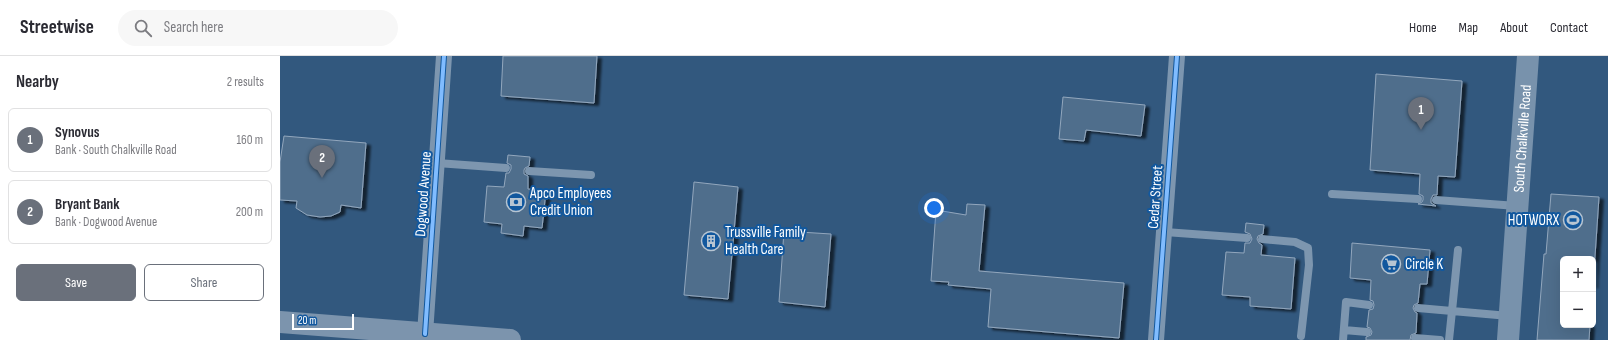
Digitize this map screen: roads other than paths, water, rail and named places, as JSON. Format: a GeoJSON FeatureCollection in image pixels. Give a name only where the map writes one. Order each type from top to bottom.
{"type":"FeatureCollection","features":[{"type":"Feature","properties":{"kind":"main road","name":"South Chalkville Road"},"geometry":{"type":"LineString","coordinates":[[1508,340],[1528,56]]}},
{"type":"Feature","properties":{"kind":"main road"},"geometry":{"type":"LineString","coordinates":[[280,322],[478,339],[510,340]]}},
{"type":"Feature","properties":{"kind":"street","name":"Dogwood Avenue"},"geometry":{"type":"LineString","coordinates":[[425,334],[444,56]]}},
{"type":"Feature","properties":{"kind":"street","name":"Cedar Street"},"geometry":{"type":"LineString","coordinates":[[1156,340],[1177,56]]}},
{"type":"Feature","properties":{"kind":"lane"},"geometry":{"type":"LineString","coordinates":[[437,163],[506,168]]}},
{"type":"Feature","properties":{"kind":"lane"},"geometry":{"type":"LineString","coordinates":[[529,171],[591,175]]}},
{"type":"Feature","properties":{"kind":"lane"},"geometry":{"type":"LineString","coordinates":[[1332,194],[1418,199]]}},
{"type":"Feature","properties":{"kind":"lane"},"geometry":{"type":"LineString","coordinates":[[1436,200],[1517,206]]}},
{"type":"Feature","properties":{"kind":"lane"},"geometry":{"type":"LineString","coordinates":[[1164,232],[1247,238]]}},
{"type":"Feature","properties":{"kind":"lane"},"geometry":{"type":"LineString","coordinates":[[1262,239],[1295,242],[1308,248],[1309,265],[1301,336]]}},
{"type":"Feature","properties":{"kind":"lane"},"geometry":{"type":"LineString","coordinates":[[1449,340],[1458,250]]}},
{"type":"Feature","properties":{"kind":"lane"},"geometry":{"type":"LineString","coordinates":[[1343,340],[1346,302],[1369,305]]}},
{"type":"Feature","properties":{"kind":"lane"},"geometry":{"type":"LineString","coordinates":[[1418,308],[1510,316]]}},
{"type":"Feature","properties":{"kind":"lane"},"geometry":{"type":"LineString","coordinates":[[1344,330],[1367,332]]}},
{"type":"Feature","properties":{"kind":"lane"},"geometry":{"type":"LineString","coordinates":[[1415,338],[1440,340]]}},
{"type":"Feature","properties":{"kind":"place","name":"Synovus"},"geometry":{"type":"Point","coordinates":[1421,130]}},
{"type":"Feature","properties":{"kind":"place","name":"Bryant Bank"},"geometry":{"type":"Point","coordinates":[322,178]}},
{"type":"Feature","properties":{"kind":"place","name":"Apco Employees Credit Union"},"geometry":{"type":"Point","coordinates":[516,202]}},
{"type":"Feature","properties":{"kind":"place","name":"HOTWORX"},"geometry":{"type":"Point","coordinates":[1573,220]}},
{"type":"Feature","properties":{"kind":"place","name":"Trussville Family Health Care"},"geometry":{"type":"Point","coordinates":[711,241]}},
{"type":"Feature","properties":{"kind":"place","name":"Circle K"},"geometry":{"type":"Point","coordinates":[1391,264]}}]}
